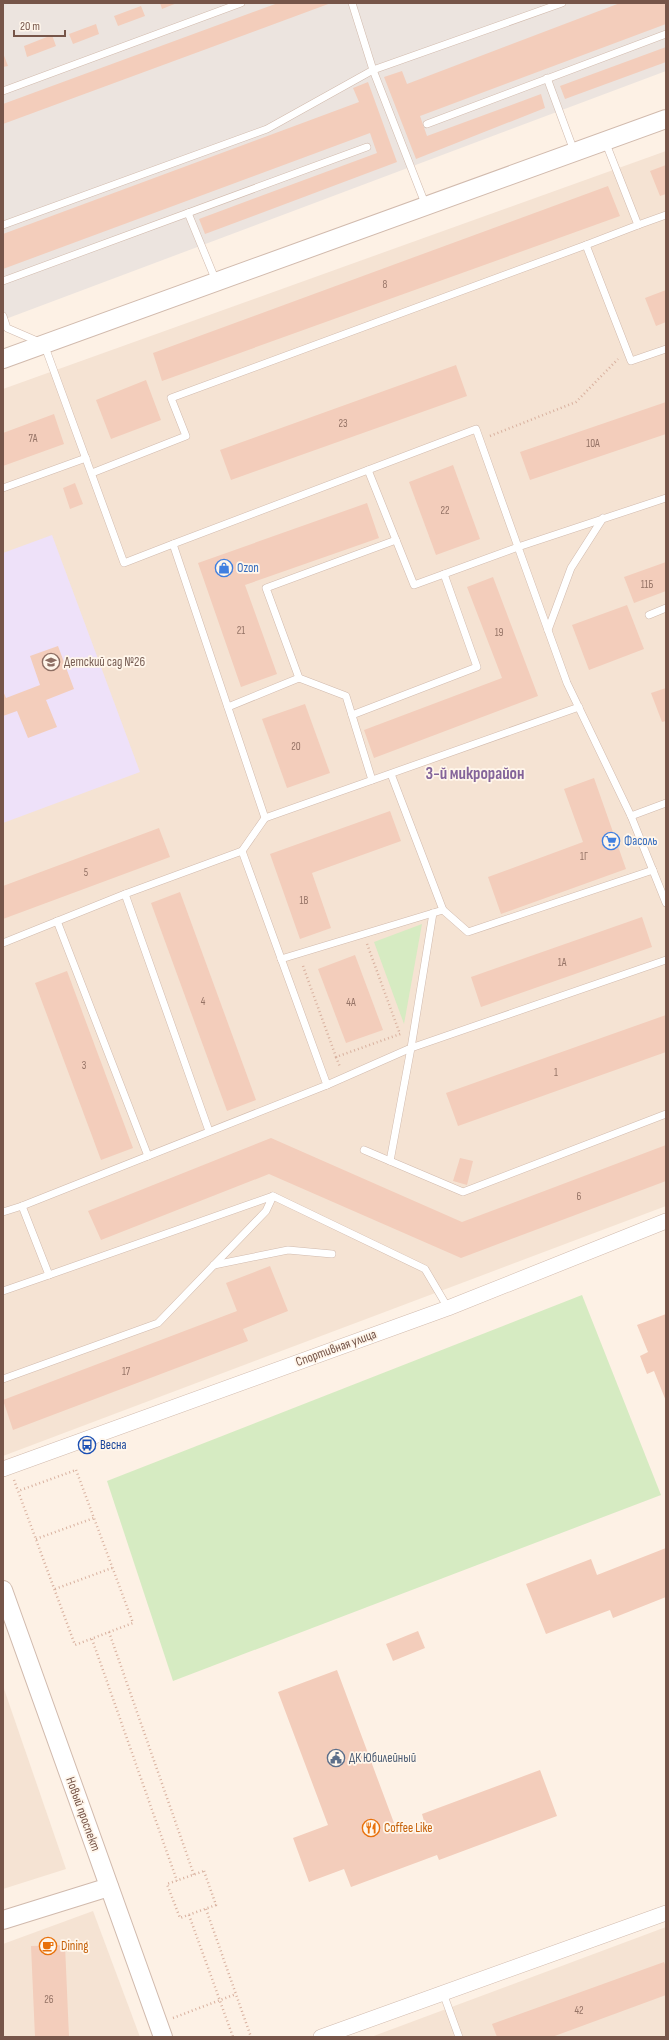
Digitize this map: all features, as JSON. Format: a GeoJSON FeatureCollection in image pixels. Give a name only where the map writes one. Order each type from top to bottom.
{"type":"FeatureCollection","features":[{"type":"Feature","properties":{"kind":"street"},"geometry":{"type":"LineString","coordinates":[[3,359],[666,119]]}},
{"type":"Feature","properties":{"kind":"street","name":"Спортивная улица"},"geometry":{"type":"LineString","coordinates":[[3,1469],[448,1308],[666,1221]]}},
{"type":"Feature","properties":{"kind":"street","name":"Новый проспект"},"geometry":{"type":"LineString","coordinates":[[3,1590],[160,2030]]}},
{"type":"Feature","properties":{"kind":"street"},"geometry":{"type":"LineString","coordinates":[[3,1920],[109,1887]]}},
{"type":"Feature","properties":{"kind":"street"},"geometry":{"type":"LineString","coordinates":[[321,2037],[666,1913]]}},
{"type":"Feature","properties":{"kind":"lane"},"geometry":{"type":"LineString","coordinates":[[3,90],[241,3]]}},
{"type":"Feature","properties":{"kind":"lane"},"geometry":{"type":"LineString","coordinates":[[352,3],[373,70],[426,206]]}},
{"type":"Feature","properties":{"kind":"lane"},"geometry":{"type":"LineString","coordinates":[[3,225],[267,129],[373,70],[562,3]]}},
{"type":"Feature","properties":{"kind":"lane"},"geometry":{"type":"LineString","coordinates":[[427,124],[666,34]]}},
{"type":"Feature","properties":{"kind":"lane"},"geometry":{"type":"LineString","coordinates":[[547,78],[574,152]]}},
{"type":"Feature","properties":{"kind":"lane"},"geometry":{"type":"LineString","coordinates":[[605,141],[638,225]]}},
{"type":"Feature","properties":{"kind":"lane"},"geometry":{"type":"LineString","coordinates":[[3,281],[367,147]]}},
{"type":"Feature","properties":{"kind":"lane"},"geometry":{"type":"LineString","coordinates":[[188,213],[217,282]]}},
{"type":"Feature","properties":{"kind":"lane"},"geometry":{"type":"LineString","coordinates":[[92,473],[186,436],[171,398],[666,215]]}},
{"type":"Feature","properties":{"kind":"lane"},"geometry":{"type":"LineString","coordinates":[[586,245],[631,361],[666,349]]}},
{"type":"Feature","properties":{"kind":"lane"},"geometry":{"type":"LineString","coordinates":[[3,316],[7,328],[44,344],[124,563],[476,429],[567,683],[631,816],[666,903]]}},
{"type":"Feature","properties":{"kind":"lane"},"geometry":{"type":"LineString","coordinates":[[3,488],[86,458]]}},
{"type":"Feature","properties":{"kind":"lane"},"geometry":{"type":"LineString","coordinates":[[368,470],[414,585],[518,547],[666,498]]}},
{"type":"Feature","properties":{"kind":"lane"},"geometry":{"type":"LineString","coordinates":[[548,630],[571,568],[603,518]]}},
{"type":"Feature","properties":{"kind":"lane"},"geometry":{"type":"LineString","coordinates":[[299,678],[266,588],[396,540]]}},
{"type":"Feature","properties":{"kind":"lane"},"geometry":{"type":"LineString","coordinates":[[173,544],[265,818]]}},
{"type":"Feature","properties":{"kind":"lane"},"geometry":{"type":"LineString","coordinates":[[352,715],[477,667],[444,574]]}},
{"type":"Feature","properties":{"kind":"lane"},"geometry":{"type":"LineString","coordinates":[[649,615],[666,608]]}},
{"type":"Feature","properties":{"kind":"lane"},"geometry":{"type":"LineString","coordinates":[[228,707],[299,678],[346,696],[372,780]]}},
{"type":"Feature","properties":{"kind":"lane"},"geometry":{"type":"LineString","coordinates":[[3,943],[125,894],[242,851],[265,818],[579,707]]}},
{"type":"Feature","properties":{"kind":"lane"},"geometry":{"type":"LineString","coordinates":[[391,774],[443,910],[468,932],[653,870]]}},
{"type":"Feature","properties":{"kind":"lane"},"geometry":{"type":"LineString","coordinates":[[631,816],[666,803]]}},
{"type":"Feature","properties":{"kind":"lane"},"geometry":{"type":"LineString","coordinates":[[242,851],[327,1084]]}},
{"type":"Feature","properties":{"kind":"lane"},"geometry":{"type":"LineString","coordinates":[[125,894],[209,1131]]}},
{"type":"Feature","properties":{"kind":"lane"},"geometry":{"type":"LineString","coordinates":[[281,959],[443,910]]}},
{"type":"Feature","properties":{"kind":"lane"},"geometry":{"type":"LineString","coordinates":[[390,1161],[411,1048],[433,913]]}},
{"type":"Feature","properties":{"kind":"lane"},"geometry":{"type":"LineString","coordinates":[[57,921],[148,1156]]}},
{"type":"Feature","properties":{"kind":"lane"},"geometry":{"type":"LineString","coordinates":[[3,1212],[22,1206],[148,1156],[327,1084],[411,1048],[666,960]]}},
{"type":"Feature","properties":{"kind":"lane"},"geometry":{"type":"LineString","coordinates":[[364,1150],[463,1192],[666,1114]]}},
{"type":"Feature","properties":{"kind":"lane"},"geometry":{"type":"LineString","coordinates":[[3,1379],[158,1323],[266,1211],[273,1196]]}},
{"type":"Feature","properties":{"kind":"lane"},"geometry":{"type":"LineString","coordinates":[[3,1291],[273,1196],[425,1269],[448,1308]]}},
{"type":"Feature","properties":{"kind":"lane"},"geometry":{"type":"LineString","coordinates":[[22,1206],[49,1274]]}},
{"type":"Feature","properties":{"kind":"lane"},"geometry":{"type":"LineString","coordinates":[[214,1265],[288,1250],[332,1254]]}},
{"type":"Feature","properties":{"kind":"lane"},"geometry":{"type":"LineString","coordinates":[[443,1993],[459,2037]]}},
{"type":"Feature","properties":{"kind":"path"},"geometry":{"type":"LineString","coordinates":[[480,440],[576,402],[627,350]]}},
{"type":"Feature","properties":{"kind":"path"},"geometry":{"type":"LineString","coordinates":[[373,939],[366,942],[400,1034]]}},
{"type":"Feature","properties":{"kind":"path"},"geometry":{"type":"LineString","coordinates":[[309,964],[302,966],[336,1057],[414,1028]]}},
{"type":"Feature","properties":{"kind":"path"},"geometry":{"type":"LineString","coordinates":[[76,1470],[133,1624],[76,1645],[36,1539],[18,1491],[76,1470]]}},
{"type":"Feature","properties":{"kind":"path"},"geometry":{"type":"LineString","coordinates":[[36,1539],[94,1518]]}},
{"type":"Feature","properties":{"kind":"path"},"geometry":{"type":"LineString","coordinates":[[55,1589],[112,1568]]}},
{"type":"Feature","properties":{"kind":"path"},"geometry":{"type":"LineString","coordinates":[[109,1632],[194,1875]]}},
{"type":"Feature","properties":{"kind":"path"},"geometry":{"type":"LineString","coordinates":[[92,1639],[177,1881]]}},
{"type":"Feature","properties":{"kind":"path"},"geometry":{"type":"LineString","coordinates":[[204,1871],[216,1905],[180,1918],[168,1884],[194,1875],[204,1871]]}},
{"type":"Feature","properties":{"kind":"path"},"geometry":{"type":"LineString","coordinates":[[206,1908],[251,2037]]}},
{"type":"Feature","properties":{"kind":"path"},"geometry":{"type":"LineString","coordinates":[[189,1915],[233,2037]]}},
{"type":"Feature","properties":{"kind":"path"},"geometry":{"type":"LineString","coordinates":[[160,2030],[220,2000],[236,1994]]}},
{"type":"Feature","properties":{"kind":"shaded area"},"geometry":{"type":"Polygon","coordinates":[[[3,3],[666,3],[666,71],[3,320],[3,3]]]}},
{"type":"Feature","properties":{"kind":"shaded area"},"geometry":{"type":"Polygon","coordinates":[[[666,151],[666,1206],[3,1456],[3,389],[666,151]]]}},
{"type":"Feature","properties":{"kind":"shaded area","name":"Детский сад №26"},"geometry":{"type":"Polygon","coordinates":[[[52,535],[140,772],[3,823],[3,553],[52,535]]]}},
{"type":"Feature","properties":{"kind":"shaded area"},"geometry":{"type":"Polygon","coordinates":[[[3,1686],[66,1869],[3,1889],[3,1686]]]}},
{"type":"Feature","properties":{"kind":"shaded area"},"geometry":{"type":"Polygon","coordinates":[[[93,1911],[140,2037],[3,2037],[3,1944],[93,1911]]]}},
{"type":"Feature","properties":{"kind":"shaded area"},"geometry":{"type":"Polygon","coordinates":[[[666,1927],[666,2037],[371,2037],[666,1927]]]}},
{"type":"Feature","properties":{"kind":"green space"},"geometry":{"type":"Polygon","coordinates":[[[422,924],[404,1024],[374,942],[422,924]]]}},
{"type":"Feature","properties":{"kind":"green space"},"geometry":{"type":"Polygon","coordinates":[[[582,1295],[661,1495],[173,1681],[107,1481],[582,1295]]]}},
{"type":"Feature","properties":{"kind":"building"},"geometry":{"type":"Polygon","coordinates":[[[160,3],[177,3],[162,9],[160,3]]]}},
{"type":"Feature","properties":{"kind":"building"},"geometry":{"type":"Polygon","coordinates":[[[278,3],[331,3],[3,124],[3,104],[278,3]]]}},
{"type":"Feature","properties":{"kind":"building"},"geometry":{"type":"Polygon","coordinates":[[[620,3],[666,3],[666,24],[420,116],[427,136],[541,94],[545,108],[416,159],[384,77],[402,71],[407,84],[620,3]]]}},
{"type":"Feature","properties":{"kind":"building"},"geometry":{"type":"Polygon","coordinates":[[[141,6],[145,16],[118,26],[114,16],[141,6]]]}},
{"type":"Feature","properties":{"kind":"building"},"geometry":{"type":"Polygon","coordinates":[[[96,24],[99,34],[73,44],[69,34],[96,24]]]}},
{"type":"Feature","properties":{"kind":"building"},"geometry":{"type":"Polygon","coordinates":[[[52,35],[56,46],[27,57],[24,46],[52,35]]]}},
{"type":"Feature","properties":{"kind":"building"},"geometry":{"type":"Polygon","coordinates":[[[666,47],[666,62],[565,99],[560,86],[666,47]]]}},
{"type":"Feature","properties":{"kind":"building"},"geometry":{"type":"Polygon","coordinates":[[[3,53],[8,66],[3,67],[3,53]]]}},
{"type":"Feature","properties":{"kind":"building"},"geometry":{"type":"Polygon","coordinates":[[[368,82],[397,162],[205,234],[199,219],[377,153],[370,133],[3,269],[3,234],[359,102],[353,88],[368,82]]]}},
{"type":"Feature","properties":{"kind":"building"},"geometry":{"type":"Polygon","coordinates":[[[666,165],[666,194],[660,196],[650,171],[666,165]]]}},
{"type":"Feature","properties":{"kind":"building"},"geometry":{"type":"Polygon","coordinates":[[[608,186],[620,216],[162,381],[153,353],[608,186]]]}},
{"type":"Feature","properties":{"kind":"building"},"geometry":{"type":"Polygon","coordinates":[[[666,290],[666,322],[656,326],[645,298],[666,290]]]}},
{"type":"Feature","properties":{"kind":"building"},"geometry":{"type":"Polygon","coordinates":[[[456,365],[467,396],[231,480],[220,450],[456,365]]]}},
{"type":"Feature","properties":{"kind":"building"},"geometry":{"type":"Polygon","coordinates":[[[146,380],[161,420],[111,439],[96,400],[146,380]]]}},
{"type":"Feature","properties":{"kind":"building"},"geometry":{"type":"Polygon","coordinates":[[[666,402],[666,434],[530,480],[520,452],[666,402]]]}},
{"type":"Feature","properties":{"kind":"building"},"geometry":{"type":"Polygon","coordinates":[[[54,414],[64,444],[3,466],[3,433],[54,414]]]}},
{"type":"Feature","properties":{"kind":"building"},"geometry":{"type":"Polygon","coordinates":[[[453,465],[480,539],[436,555],[409,482],[453,465]]]}},
{"type":"Feature","properties":{"kind":"building"},"geometry":{"type":"Polygon","coordinates":[[[75,483],[83,504],[70,509],[63,488],[75,483]]]}},
{"type":"Feature","properties":{"kind":"building"},"geometry":{"type":"Polygon","coordinates":[[[367,503],[379,538],[245,585],[277,674],[241,687],[198,563],[367,503]]]}},
{"type":"Feature","properties":{"kind":"building"},"geometry":{"type":"Polygon","coordinates":[[[666,562],[666,591],[634,603],[624,577],[666,562]]]}},
{"type":"Feature","properties":{"kind":"building"},"geometry":{"type":"Polygon","coordinates":[[[493,577],[538,696],[374,758],[364,730],[502,678],[467,587],[493,577]]]}},
{"type":"Feature","properties":{"kind":"building"},"geometry":{"type":"Polygon","coordinates":[[[627,605],[644,649],[589,670],[572,625],[627,605]]]}},
{"type":"Feature","properties":{"kind":"building"},"geometry":{"type":"Polygon","coordinates":[[[58,646],[74,689],[46,700],[57,727],[28,738],[17,711],[3,716],[3,691],[6,698],[40,685],[30,656],[58,646]]]}},
{"type":"Feature","properties":{"kind":"building"},"geometry":{"type":"Polygon","coordinates":[[[666,688],[666,721],[662,722],[651,693],[666,688]]]}},
{"type":"Feature","properties":{"kind":"building"},"geometry":{"type":"Polygon","coordinates":[[[305,704],[330,773],[287,788],[262,719],[305,704]]]}},
{"type":"Feature","properties":{"kind":"building"},"geometry":{"type":"Polygon","coordinates":[[[594,778],[626,869],[501,914],[488,877],[583,842],[564,789],[594,778]]]}},
{"type":"Feature","properties":{"kind":"building"},"geometry":{"type":"Polygon","coordinates":[[[390,811],[401,841],[312,873],[331,928],[300,939],[270,854],[390,811]]]}},
{"type":"Feature","properties":{"kind":"building"},"geometry":{"type":"Polygon","coordinates":[[[159,828],[170,857],[3,919],[3,886],[159,828]]]}},
{"type":"Feature","properties":{"kind":"building"},"geometry":{"type":"Polygon","coordinates":[[[180,892],[256,1100],[227,1111],[151,903],[180,892]]]}},
{"type":"Feature","properties":{"kind":"building"},"geometry":{"type":"Polygon","coordinates":[[[642,917],[652,947],[481,1007],[471,977],[642,917]]]}},
{"type":"Feature","properties":{"kind":"building"},"geometry":{"type":"Polygon","coordinates":[[[355,955],[383,1030],[346,1043],[318,969],[355,955]]]}},
{"type":"Feature","properties":{"kind":"building"},"geometry":{"type":"Polygon","coordinates":[[[67,971],[133,1148],[101,1160],[35,983],[67,971]]]}},
{"type":"Feature","properties":{"kind":"building"},"geometry":{"type":"Polygon","coordinates":[[[666,1015],[666,1052],[458,1126],[446,1093],[666,1015]]]}},
{"type":"Feature","properties":{"kind":"building"},"geometry":{"type":"Polygon","coordinates":[[[271,1138],[462,1222],[666,1145],[666,1181],[461,1258],[269,1174],[101,1240],[88,1211],[271,1138]]]}},
{"type":"Feature","properties":{"kind":"building"},"geometry":{"type":"Polygon","coordinates":[[[460,1158],[473,1161],[467,1185],[453,1181],[460,1158]]]}},
{"type":"Feature","properties":{"kind":"building"},"geometry":{"type":"Polygon","coordinates":[[[270,1266],[288,1311],[243,1329],[248,1341],[13,1430],[3,1400],[237,1311],[226,1283],[270,1266]]]}},
{"type":"Feature","properties":{"kind":"building"},"geometry":{"type":"Polygon","coordinates":[[[666,1314],[666,1401],[654,1371],[647,1374],[640,1356],[648,1352],[637,1325],[666,1314]]]}},
{"type":"Feature","properties":{"kind":"building"},"geometry":{"type":"Polygon","coordinates":[[[666,1548],[666,1597],[613,1618],[610,1610],[546,1634],[526,1584],[591,1559],[597,1575],[666,1548]]]}},
{"type":"Feature","properties":{"kind":"building"},"geometry":{"type":"Polygon","coordinates":[[[418,1631],[425,1648],[393,1661],[386,1644],[418,1631]]]}},
{"type":"Feature","properties":{"kind":"building"},"geometry":{"type":"Polygon","coordinates":[[[337,1670],[397,1831],[424,1821],[422,1814],[540,1770],[557,1816],[439,1860],[437,1855],[351,1887],[344,1869],[309,1882],[293,1838],[328,1825],[278,1692],[337,1670]]]}},
{"type":"Feature","properties":{"kind":"building"},"geometry":{"type":"Polygon","coordinates":[[[65,1945],[69,2037],[35,2037],[31,1946],[65,1945]]]}},
{"type":"Feature","properties":{"kind":"building"},"geometry":{"type":"Polygon","coordinates":[[[664,1962],[666,1967],[666,1995],[552,2037],[497,2037],[492,2024],[664,1962]]]}},
{"type":"Feature","properties":{"kind":"place","name":"Ozon"},"geometry":{"type":"Point","coordinates":[224,568]}},
{"type":"Feature","properties":{"kind":"place","name":"Детский сад №26"},"geometry":{"type":"Point","coordinates":[51,662]}},
{"type":"Feature","properties":{"kind":"place","name":"Фасоль"},"geometry":{"type":"Point","coordinates":[611,841]}},
{"type":"Feature","properties":{"kind":"place","name":"Весна"},"geometry":{"type":"Point","coordinates":[87,1445]}},
{"type":"Feature","properties":{"kind":"place","name":"ДК Юбилейный"},"geometry":{"type":"Point","coordinates":[336,1758]}},
{"type":"Feature","properties":{"kind":"place","name":"Coffee Like"},"geometry":{"type":"Point","coordinates":[371,1828]}},
{"type":"Feature","properties":{"kind":"place","name":"Dining"},"geometry":{"type":"Point","coordinates":[48,1946]}},
{"type":"Feature","properties":{"kind":"district","name":"3-й микрорайон"},"geometry":{"type":"Point","coordinates":[475,774]}}]}
